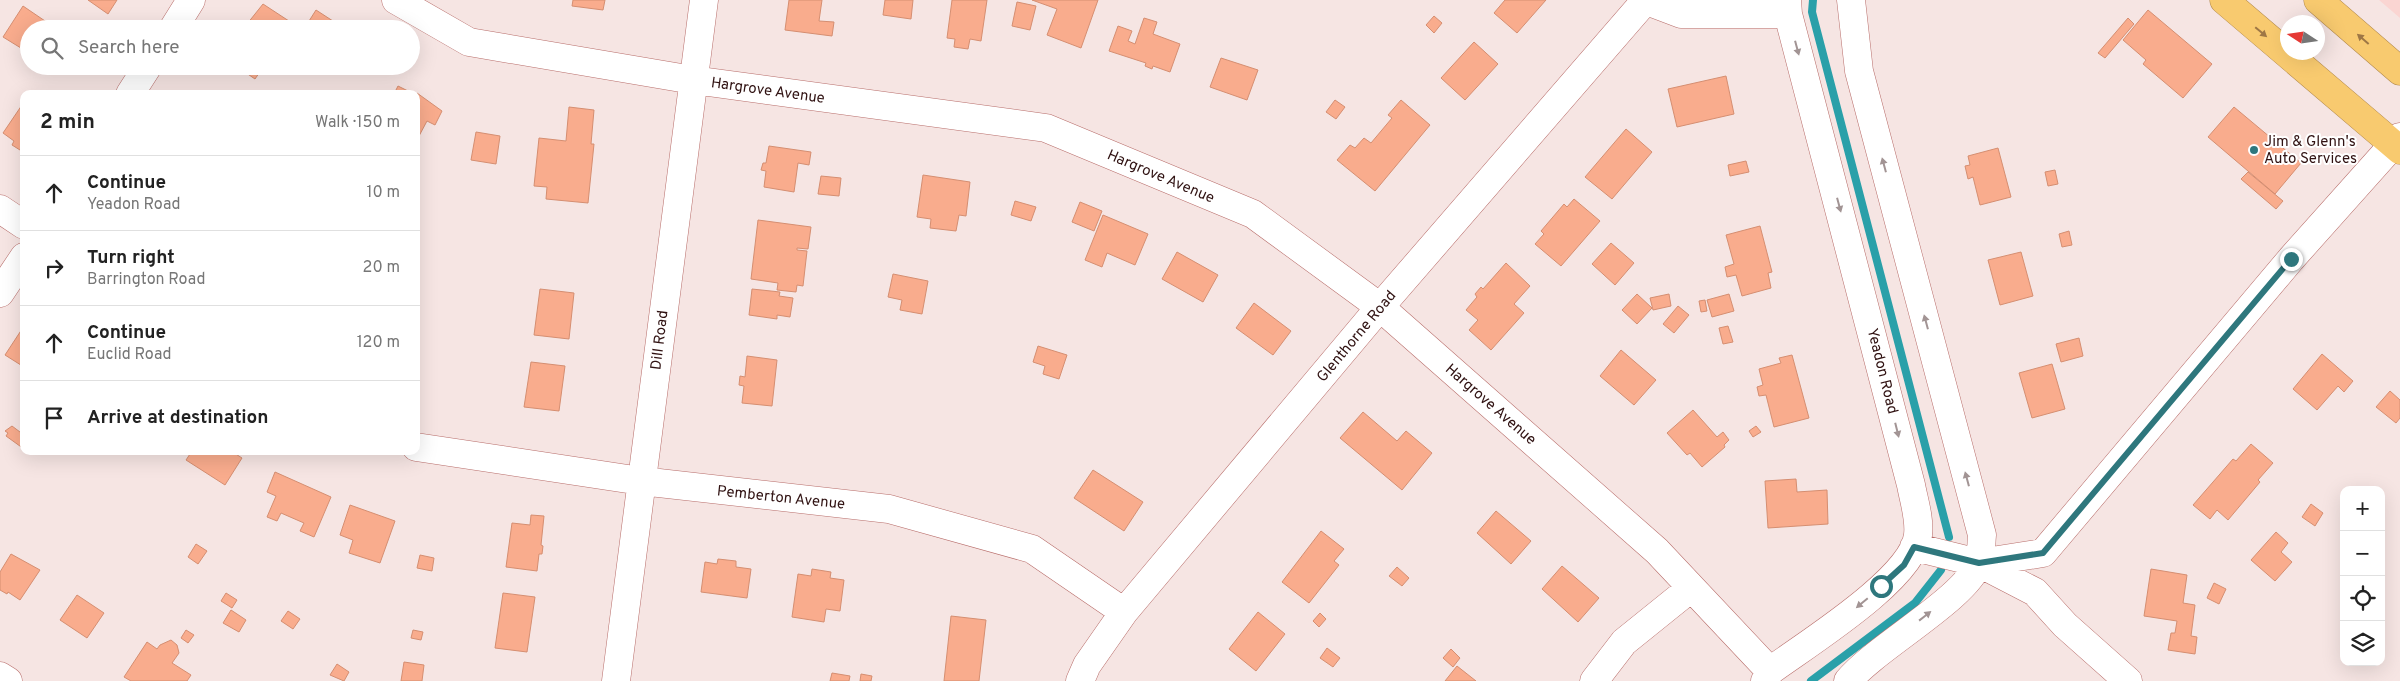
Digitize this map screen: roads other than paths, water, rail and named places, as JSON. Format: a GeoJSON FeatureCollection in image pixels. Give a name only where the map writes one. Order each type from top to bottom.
{"type":"FeatureCollection","features":[{"type":"Feature","properties":{"kind":"highway"},"geometry":{"type":"LineString","coordinates":[[2224,0],[2398,144]]}},
{"type":"Feature","properties":{"kind":"highway"},"geometry":{"type":"LineString","coordinates":[[2318,0],[2400,71]]}},
{"type":"Feature","properties":{"kind":"street"},"geometry":{"type":"LineString","coordinates":[[178,20],[191,0]]}},
{"type":"Feature","properties":{"kind":"street","name":"Hargrove Avenue"},"geometry":{"type":"LineString","coordinates":[[396,0],[468,42],[693,80],[1046,128],[1253,214],[1380,307],[1657,551],[1767,676]]}},
{"type":"Feature","properties":{"kind":"street","name":"Dill Road"},"geometry":{"type":"LineString","coordinates":[[616,681],[704,0]]}},
{"type":"Feature","properties":{"kind":"street"},"geometry":{"type":"LineString","coordinates":[[1848,681],[1870,659],[1960,588],[1979,563],[1982,536],[1859,72],[1852,0]]}},
{"type":"Feature","properties":{"kind":"street"},"geometry":{"type":"LineString","coordinates":[[1645,1],[1681,14],[1788,7]]}},
{"type":"Feature","properties":{"kind":"street","name":"Glenthorne Road"},"geometry":{"type":"LineString","coordinates":[[1080,681],[1087,666],[1124,612],[1380,307],[1645,1]]}},
{"type":"Feature","properties":{"kind":"street","name":"Yeadon Road"},"geometry":{"type":"LineString","coordinates":[[1767,676],[1827,632],[1904,565],[1918,535],[1918,521],[1911,485],[1788,7]]}},
{"type":"Feature","properties":{"kind":"street"},"geometry":{"type":"LineString","coordinates":[[133,90],[142,75]]}},
{"type":"Feature","properties":{"kind":"street"},"geometry":{"type":"LineString","coordinates":[[1979,563],[2043,553],[2285,266],[2398,144]]}},
{"type":"Feature","properties":{"kind":"street"},"geometry":{"type":"LineString","coordinates":[[0,209],[20,222]]}},
{"type":"Feature","properties":{"kind":"street"},"geometry":{"type":"LineString","coordinates":[[0,293],[20,263]]}},
{"type":"Feature","properties":{"kind":"street","name":"Pemberton Avenue"},"geometry":{"type":"LineString","coordinates":[[420,448],[641,481],[889,508],[1032,549],[1124,612]]}},
{"type":"Feature","properties":{"kind":"street"},"geometry":{"type":"LineString","coordinates":[[1914,547],[1979,563],[2035,592],[2065,625],[2128,681]]}},
{"type":"Feature","properties":{"kind":"street"},"geometry":{"type":"LineString","coordinates":[[1594,681],[1624,642],[1691,588]]}},
{"type":"Feature","properties":{"kind":"street"},"geometry":{"type":"LineString","coordinates":[[0,676],[8,681]]}},
{"type":"Feature","properties":{"kind":"waterway"},"geometry":{"type":"LineString","coordinates":[[1813,0],[1812,12],[1949,537]]}},
{"type":"Feature","properties":{"kind":"waterway"},"geometry":{"type":"LineString","coordinates":[[1811,681],[1915,603],[1941,570]]}},
{"type":"Feature","properties":{"kind":"place","name":"Jim & Glenn's Auto Services"},"geometry":{"type":"Point","coordinates":[2254,150]}}]}
